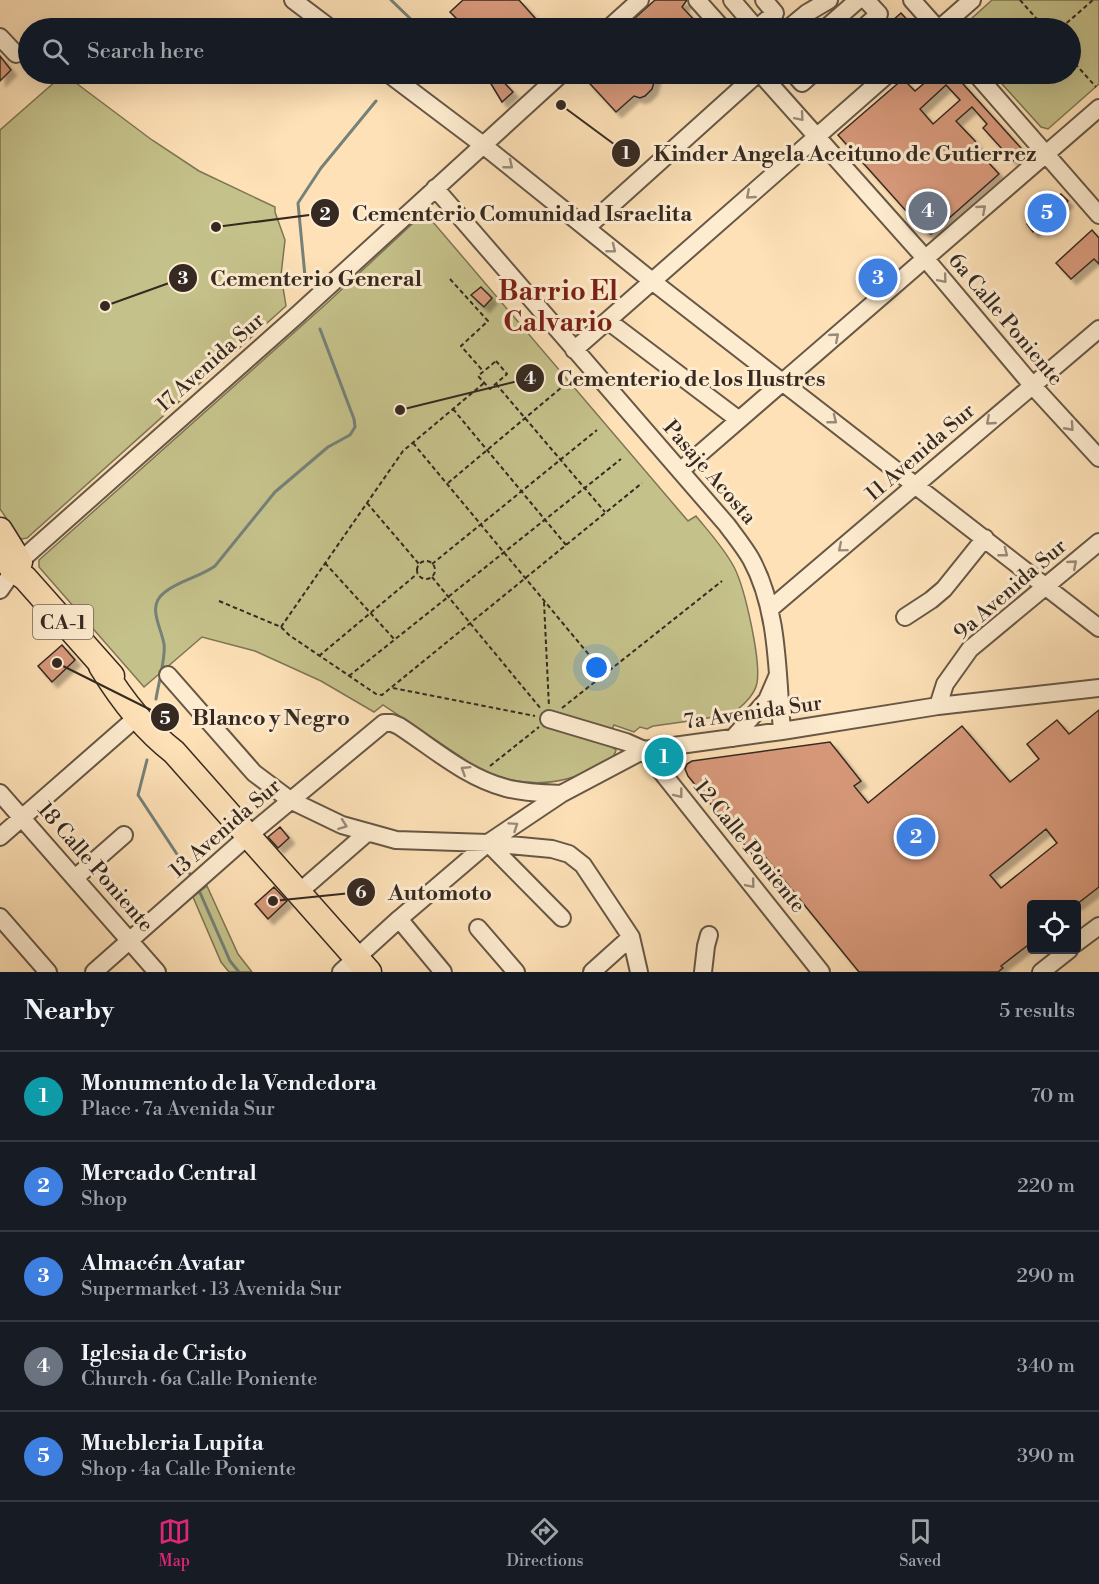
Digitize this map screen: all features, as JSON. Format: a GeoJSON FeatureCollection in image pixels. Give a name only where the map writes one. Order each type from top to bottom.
{"type":"FeatureCollection","features":[{"type":"Feature","properties":{"kind":"highway","name":"CA-1"},"geometry":{"type":"LineString","coordinates":[[0,530],[14,565],[101,666],[128,692],[163,732],[174,752]]}},
{"type":"Feature","properties":{"kind":"highway","name":"CA-1"},"geometry":{"type":"LineString","coordinates":[[101,666],[121,698],[137,717],[155,738],[174,752],[298,893],[355,967]]}},
{"type":"Feature","properties":{"kind":"street"},"geometry":{"type":"LineString","coordinates":[[293,0],[317,18]]}},
{"type":"Feature","properties":{"kind":"street"},"geometry":{"type":"LineString","coordinates":[[620,18],[640,0]]}},
{"type":"Feature","properties":{"kind":"street"},"geometry":{"type":"LineString","coordinates":[[697,0],[713,18]]}},
{"type":"Feature","properties":{"kind":"street"},"geometry":{"type":"LineString","coordinates":[[732,0],[747,18]]}},
{"type":"Feature","properties":{"kind":"street"},"geometry":{"type":"LineString","coordinates":[[764,0],[775,13],[769,18]]}},
{"type":"Feature","properties":{"kind":"street"},"geometry":{"type":"LineString","coordinates":[[801,18],[829,0]]}},
{"type":"Feature","properties":{"kind":"street"},"geometry":{"type":"LineString","coordinates":[[912,0],[929,18]]}},
{"type":"Feature","properties":{"kind":"street"},"geometry":{"type":"LineString","coordinates":[[950,18],[972,0]]}},
{"type":"Feature","properties":{"kind":"street"},"geometry":{"type":"LineString","coordinates":[[843,18],[870,2],[879,14],[874,18]]}},
{"type":"Feature","properties":{"kind":"street"},"geometry":{"type":"LineString","coordinates":[[0,37],[16,54]]}},
{"type":"Feature","properties":{"kind":"street"},"geometry":{"type":"LineString","coordinates":[[402,84],[1099,628]]}},
{"type":"Feature","properties":{"kind":"street","name":"17 Avenida Sur"},"geometry":{"type":"LineString","coordinates":[[0,590],[14,565],[295,317],[550,84]]}},
{"type":"Feature","properties":{"kind":"street"},"geometry":{"type":"LineString","coordinates":[[586,228],[748,84]]}},
{"type":"Feature","properties":{"kind":"street","name":"6a Calle Poniente"},"geometry":{"type":"LineString","coordinates":[[768,84],[925,258],[1032,385],[1099,458]]}},
{"type":"Feature","properties":{"kind":"street"},"geometry":{"type":"LineString","coordinates":[[574,350],[877,84]]}},
{"type":"Feature","properties":{"kind":"street"},"geometry":{"type":"LineString","coordinates":[[985,84],[1099,215]]}},
{"type":"Feature","properties":{"kind":"street"},"geometry":{"type":"LineString","coordinates":[[680,471],[1099,108]]}},
{"type":"Feature","properties":{"kind":"street","name":"Pasaje Acosta"},"geometry":{"type":"LineString","coordinates":[[435,188],[745,548],[757,571],[770,609],[782,731]]}},
{"type":"Feature","properties":{"kind":"street"},"geometry":{"type":"LineString","coordinates":[[608,321],[739,420]]}},
{"type":"Feature","properties":{"kind":"street","name":"11 Avenida Sur"},"geometry":{"type":"LineString","coordinates":[[770,609],[1099,329]]}},
{"type":"Feature","properties":{"kind":"street"},"geometry":{"type":"LineString","coordinates":[[905,617],[944,589],[985,538]]}},
{"type":"Feature","properties":{"kind":"street","name":"9a Avenida Sur"},"geometry":{"type":"LineString","coordinates":[[938,706],[945,684],[970,649],[1099,542]]}},
{"type":"Feature","properties":{"kind":"street"},"geometry":{"type":"LineString","coordinates":[[168,675],[254,773],[290,800],[342,825],[396,840],[489,843],[552,849],[569,854],[582,865],[631,937],[639,972]]}},
{"type":"Feature","properties":{"kind":"street"},"geometry":{"type":"LineString","coordinates":[[733,738],[767,699],[777,677]]}},
{"type":"Feature","properties":{"kind":"street","name":"7a Avenida Sur"},"geometry":{"type":"LineString","coordinates":[[355,967],[399,919],[489,843],[561,794],[644,750],[938,706],[1099,688]]}},
{"type":"Feature","properties":{"kind":"street"},"geometry":{"type":"LineString","coordinates":[[0,837],[137,717]]}},
{"type":"Feature","properties":{"kind":"street"},"geometry":{"type":"LineString","coordinates":[[549,719],[626,742],[644,750]]}},
{"type":"Feature","properties":{"kind":"street","name":"13 Avenida Sur"},"geometry":{"type":"LineString","coordinates":[[94,972],[290,800],[376,728],[389,722],[399,726],[462,769],[488,782],[508,789],[561,794]]}},
{"type":"Feature","properties":{"kind":"street","name":"12 Calle Poniente"},"geometry":{"type":"LineString","coordinates":[[644,750],[821,972]]}},
{"type":"Feature","properties":{"kind":"street","name":"18 Calle Poniente"},"geometry":{"type":"LineString","coordinates":[[0,792],[157,972]]}},
{"type":"Feature","properties":{"kind":"street"},"geometry":{"type":"LineString","coordinates":[[298,893],[368,832]]}},
{"type":"Feature","properties":{"kind":"street"},"geometry":{"type":"LineString","coordinates":[[75,878],[124,835]]}},
{"type":"Feature","properties":{"kind":"street"},"geometry":{"type":"LineString","coordinates":[[489,843],[562,918]]}},
{"type":"Feature","properties":{"kind":"street"},"geometry":{"type":"LineString","coordinates":[[0,917],[48,972]]}},
{"type":"Feature","properties":{"kind":"street"},"geometry":{"type":"LineString","coordinates":[[399,919],[443,972]]}},
{"type":"Feature","properties":{"kind":"street"},"geometry":{"type":"LineString","coordinates":[[478,928],[516,972]]}},
{"type":"Feature","properties":{"kind":"street"},"geometry":{"type":"LineString","coordinates":[[1081,941],[1097,932]]}},
{"type":"Feature","properties":{"kind":"street"},"geometry":{"type":"LineString","coordinates":[[703,972],[709,935]]}},
{"type":"Feature","properties":{"kind":"street"},"geometry":{"type":"LineString","coordinates":[[592,972],[631,937]]}},
{"type":"Feature","properties":{"kind":"street"},"geometry":{"type":"LineString","coordinates":[[1041,972],[1064,954]]}},
{"type":"Feature","properties":{"kind":"path"},"geometry":{"type":"LineString","coordinates":[[1020,0],[1035,18]]}},
{"type":"Feature","properties":{"kind":"path"},"geometry":{"type":"LineString","coordinates":[[1072,18],[1093,0]]}},
{"type":"Feature","properties":{"kind":"path"},"geometry":{"type":"LineString","coordinates":[[1081,70],[1096,87]]}},
{"type":"Feature","properties":{"kind":"path"},"geometry":{"type":"LineString","coordinates":[[450,279],[488,321],[461,346],[483,372]]}},
{"type":"Feature","properties":{"kind":"path"},"geometry":{"type":"LineString","coordinates":[[496,361],[507,374],[490,389],[478,376],[483,372],[496,361]]}},
{"type":"Feature","properties":{"kind":"path"},"geometry":{"type":"LineString","coordinates":[[281,627],[403,451],[484,383]]}},
{"type":"Feature","properties":{"kind":"path"},"geometry":{"type":"LineString","coordinates":[[496,384],[606,513]]}},
{"type":"Feature","properties":{"kind":"path"},"geometry":{"type":"LineString","coordinates":[[447,484],[562,387]]}},
{"type":"Feature","properties":{"kind":"path"},"geometry":{"type":"LineString","coordinates":[[453,409],[566,545]]}},
{"type":"Feature","properties":{"kind":"path"},"geometry":{"type":"LineString","coordinates":[[432,564],[597,430]]}},
{"type":"Feature","properties":{"kind":"path"},"geometry":{"type":"LineString","coordinates":[[412,442],[605,674]]}},
{"type":"Feature","properties":{"kind":"path"},"geometry":{"type":"LineString","coordinates":[[349,676],[621,459]]}},
{"type":"Feature","properties":{"kind":"path"},"geometry":{"type":"LineString","coordinates":[[219,601],[281,627],[289,635],[379,696],[393,688],[642,483]]}},
{"type":"Feature","properties":{"kind":"path"},"geometry":{"type":"LineString","coordinates":[[367,503],[419,564]]}},
{"type":"Feature","properties":{"kind":"path"},"geometry":{"type":"LineString","coordinates":[[319,656],[417,574],[419,564],[424,561],[432,564],[435,572],[432,577],[423,579],[417,574]]}},
{"type":"Feature","properties":{"kind":"path"},"geometry":{"type":"LineString","coordinates":[[326,563],[395,640]]}},
{"type":"Feature","properties":{"kind":"path"},"geometry":{"type":"LineString","coordinates":[[432,577],[549,719]]}},
{"type":"Feature","properties":{"kind":"path"},"geometry":{"type":"LineString","coordinates":[[490,766],[722,580]]}},
{"type":"Feature","properties":{"kind":"path"},"geometry":{"type":"LineString","coordinates":[[544,601],[549,719]]}},
{"type":"Feature","properties":{"kind":"path"},"geometry":{"type":"LineString","coordinates":[[393,688],[549,719]]}},
{"type":"Feature","properties":{"kind":"shaded area"},"geometry":{"type":"Polygon","coordinates":[[[992,0],[1099,0],[1099,84],[1048,129],[1041,127],[1002,84],[1081,84],[1081,18],[972,18],[992,0]]]}},
{"type":"Feature","properties":{"kind":"shaded area"},"geometry":{"type":"Polygon","coordinates":[[[53,84],[77,84],[152,140],[199,171],[275,207],[285,240],[281,275],[286,306],[27,538],[22,539],[0,509],[0,130],[53,84]]]}},
{"type":"Feature","properties":{"kind":"shaded area"},"geometry":{"type":"Polygon","coordinates":[[[424,213],[688,521],[696,516],[730,560],[747,607],[758,672],[754,690],[738,709],[710,718],[653,726],[647,729],[640,727],[634,732],[614,725],[606,743],[616,750],[613,756],[582,774],[553,782],[523,782],[508,779],[479,769],[383,705],[374,712],[321,681],[255,651],[202,637],[144,687],[39,567],[39,560],[326,304],[424,213]]]}},
{"type":"Feature","properties":{"kind":"shaded area"},"geometry":{"type":"Polygon","coordinates":[[[207,886],[238,954],[252,972],[229,972],[221,962],[193,897],[207,886]]]}},
{"type":"Feature","properties":{"kind":"building"},"geometry":{"type":"Polygon","coordinates":[[[463,0],[519,0],[535,18],[456,18],[450,12],[463,0]]]}},
{"type":"Feature","properties":{"kind":"building"},"geometry":{"type":"Polygon","coordinates":[[[655,0],[687,0],[682,7],[692,18],[635,18],[655,0]]]}},
{"type":"Feature","properties":{"kind":"building"},"geometry":{"type":"Polygon","coordinates":[[[901,13],[906,18],[895,18],[901,13]]]}},
{"type":"Feature","properties":{"kind":"building"},"geometry":{"type":"Polygon","coordinates":[[[0,56],[11,70],[0,81],[0,56]]]}},
{"type":"Feature","properties":{"kind":"building"},"geometry":{"type":"Polygon","coordinates":[[[491,84],[505,84],[513,92],[502,102],[491,84]]]}},
{"type":"Feature","properties":{"kind":"building"},"geometry":{"type":"Polygon","coordinates":[[[590,84],[654,84],[645,96],[640,98],[634,96],[616,112],[590,84]]]}},
{"type":"Feature","properties":{"kind":"building"},"geometry":{"type":"Polygon","coordinates":[[[897,84],[908,84],[915,91],[923,84],[963,84],[1021,148],[1022,152],[1013,161],[983,128],[987,124],[972,107],[956,121],[975,141],[979,148],[977,150],[999,174],[931,234],[924,231],[838,135],[897,84]],[[946,85],[920,109],[933,124],[960,100],[946,85]]]}},
{"type":"Feature","properties":{"kind":"building"},"geometry":{"type":"Polygon","coordinates":[[[1061,194],[1068,201],[1033,232],[1027,224],[1061,194]]]}},
{"type":"Feature","properties":{"kind":"building"},"geometry":{"type":"Polygon","coordinates":[[[1092,230],[1099,238],[1099,264],[1094,259],[1071,279],[1056,263],[1092,230]]]}},
{"type":"Feature","properties":{"kind":"building"},"geometry":{"type":"Polygon","coordinates":[[[481,287],[492,298],[484,307],[471,295],[481,287]]]}},
{"type":"Feature","properties":{"kind":"building"},"geometry":{"type":"Polygon","coordinates":[[[62,645],[75,660],[52,682],[38,666],[62,645]]]}},
{"type":"Feature","properties":{"kind":"building"},"geometry":{"type":"Polygon","coordinates":[[[1099,710],[1099,887],[1081,901],[1027,900],[1027,946],[1001,966],[1003,968],[998,972],[859,972],[766,858],[759,863],[688,776],[685,769],[692,761],[830,742],[861,781],[854,786],[868,803],[962,726],[1010,782],[1039,759],[1027,744],[1057,720],[1069,734],[1099,710]],[[1046,829],[990,875],[1001,888],[1057,843],[1046,829]]]}},
{"type":"Feature","properties":{"kind":"building"},"geometry":{"type":"Polygon","coordinates":[[[280,827],[289,838],[278,848],[268,837],[280,827]]]}},
{"type":"Feature","properties":{"kind":"building"},"geometry":{"type":"Polygon","coordinates":[[[274,887],[287,901],[268,919],[255,904],[274,887]]]}},
{"type":"Feature","properties":{"kind":"waterway"},"geometry":{"type":"LineString","coordinates":[[391,0],[410,18]]}},
{"type":"Feature","properties":{"kind":"waterway"},"geometry":{"type":"LineString","coordinates":[[305,276],[298,203],[321,168],[376,101]]}},
{"type":"Feature","properties":{"kind":"waterway"},"geometry":{"type":"LineString","coordinates":[[156,699],[164,649],[156,616],[156,604],[159,598],[183,581],[215,566],[275,492],[328,447],[350,435],[355,427],[320,329]]}},
{"type":"Feature","properties":{"kind":"waterway"},"geometry":{"type":"LineString","coordinates":[[147,760],[138,795],[192,877]]}},
{"type":"Feature","properties":{"kind":"waterway"},"geometry":{"type":"LineString","coordinates":[[198,888],[230,961],[239,972]]}},
{"type":"Feature","properties":{"kind":"place","name":"Kinder Angela Aceituno de Gutierrez"},"geometry":{"type":"Point","coordinates":[561,105]}},
{"type":"Feature","properties":{"kind":"place","name":"Iglesia de Cristo"},"geometry":{"type":"Point","coordinates":[928,211]}},
{"type":"Feature","properties":{"kind":"place","name":"Muebleria Lupita"},"geometry":{"type":"Point","coordinates":[1047,213]}},
{"type":"Feature","properties":{"kind":"place","name":"Cementerio Comunidad Israelita"},"geometry":{"type":"Point","coordinates":[216,227]}},
{"type":"Feature","properties":{"kind":"place","name":"Almacén Avatar"},"geometry":{"type":"Point","coordinates":[878,278]}},
{"type":"Feature","properties":{"kind":"place","name":"Cementerio General"},"geometry":{"type":"Point","coordinates":[105,306]}},
{"type":"Feature","properties":{"kind":"place","name":"Cementerio de los Ilustres"},"geometry":{"type":"Point","coordinates":[400,410]}},
{"type":"Feature","properties":{"kind":"place","name":"Blanco y Negro"},"geometry":{"type":"Point","coordinates":[57,663]}},
{"type":"Feature","properties":{"kind":"place","name":"Monumento de la Vendedora"},"geometry":{"type":"Point","coordinates":[664,757]}},
{"type":"Feature","properties":{"kind":"place","name":"Mercado Central"},"geometry":{"type":"Point","coordinates":[916,837]}},
{"type":"Feature","properties":{"kind":"place","name":"Automoto"},"geometry":{"type":"Point","coordinates":[273,901]}},
{"type":"Feature","properties":{"kind":"district","name":"Barrio El Calvario"},"geometry":{"type":"Point","coordinates":[558,306]}}]}
